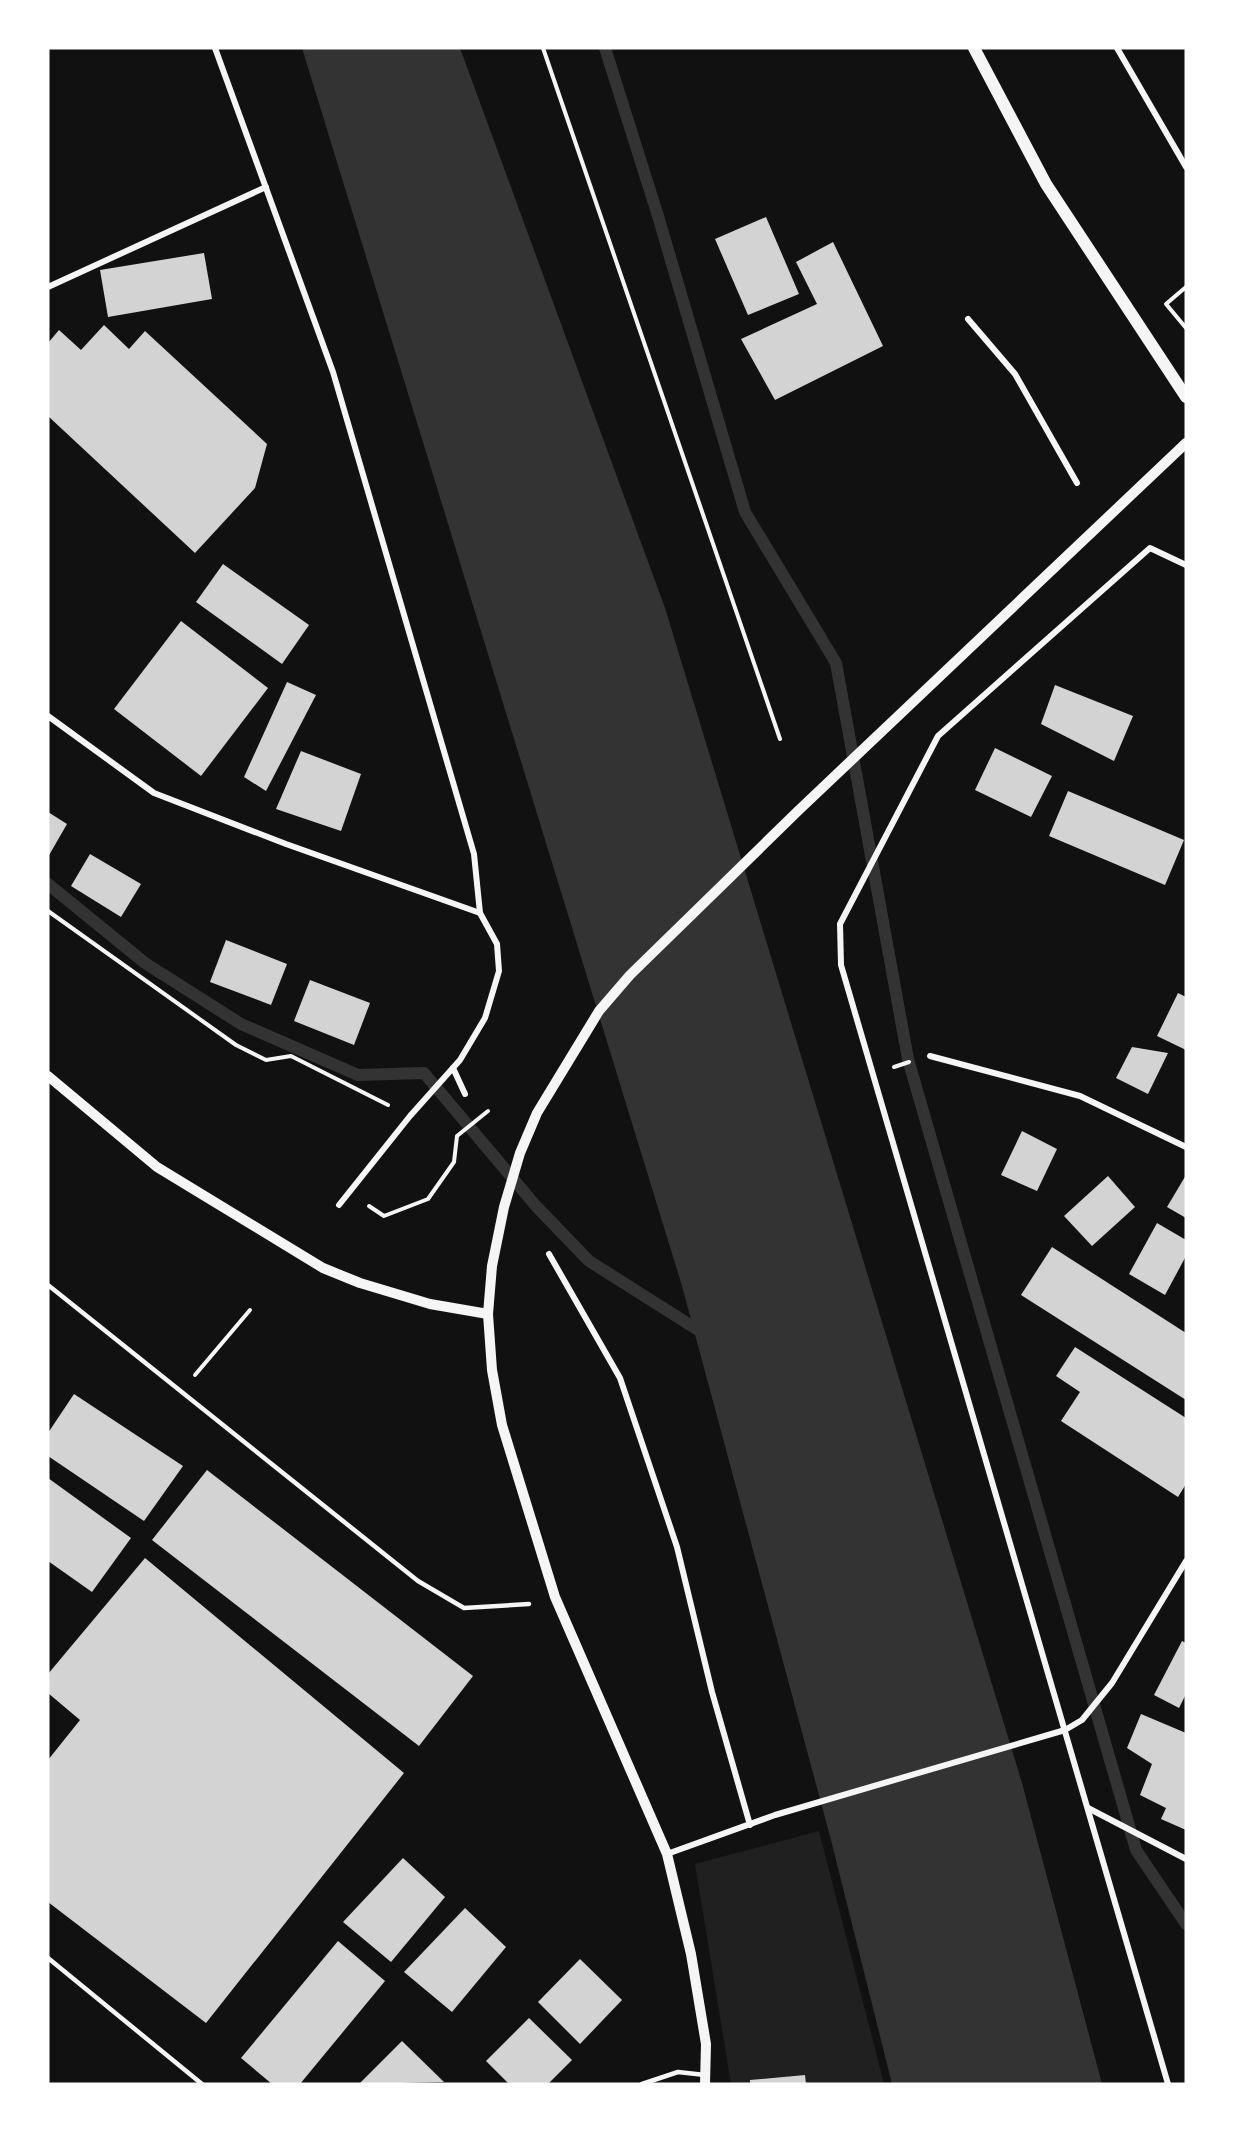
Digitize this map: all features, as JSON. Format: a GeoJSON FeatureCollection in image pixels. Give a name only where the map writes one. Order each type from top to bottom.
{"type":"FeatureCollection","features":[{"type":"Feature","properties":{"kind":"main road"},"geometry":{"type":"LineString","coordinates":[[974,48],[1046,184],[1186,397]]}},
{"type":"Feature","properties":{"kind":"street"},"geometry":{"type":"LineString","coordinates":[[215,48],[333,372],[474,854],[480,913],[497,944],[499,972],[485,1018],[453,1068],[410,1116],[339,1205]]}},
{"type":"Feature","properties":{"kind":"street"},"geometry":{"type":"LineString","coordinates":[[1117,48],[1186,167]]}},
{"type":"Feature","properties":{"kind":"street"},"geometry":{"type":"LineString","coordinates":[[48,287],[266,187]]}},
{"type":"Feature","properties":{"kind":"street"},"geometry":{"type":"LineString","coordinates":[[968,319],[1015,374],[1077,483]]}},
{"type":"Feature","properties":{"kind":"street"},"geometry":{"type":"LineString","coordinates":[[705,2079],[706,2044],[691,1954],[667,1854],[555,1597],[502,1425],[492,1370],[488,1314],[492,1266],[504,1208],[537,1113],[567,1059],[615,993],[785,824],[1186,443]]}},
{"type":"Feature","properties":{"kind":"street"},"geometry":{"type":"LineString","coordinates":[[1168,2084],[841,965],[840,924],[938,736],[1150,548],[1186,565]]}},
{"type":"Feature","properties":{"kind":"street"},"geometry":{"type":"LineString","coordinates":[[48,716],[154,794],[285,844],[480,913]]}},
{"type":"Feature","properties":{"kind":"street"},"geometry":{"type":"LineString","coordinates":[[930,1056],[1080,1096],[1186,1147]]}},
{"type":"Feature","properties":{"kind":"street"},"geometry":{"type":"LineString","coordinates":[[453,1068],[465,1094]]}},
{"type":"Feature","properties":{"kind":"street"},"geometry":{"type":"LineString","coordinates":[[48,1076],[157,1167],[323,1268],[360,1283],[430,1304],[488,1314]]}},
{"type":"Feature","properties":{"kind":"street"},"geometry":{"type":"LineString","coordinates":[[549,1254],[620,1378],[677,1547],[712,1692],[750,1825]]}},
{"type":"Feature","properties":{"kind":"street"},"geometry":{"type":"LineString","coordinates":[[667,1854],[775,1815],[1065,1730],[1082,1720],[1112,1683],[1186,1561]]}},
{"type":"Feature","properties":{"kind":"street"},"geometry":{"type":"LineString","coordinates":[[1088,1808],[1186,1859]]}},
{"type":"Feature","properties":{"kind":"lane"},"geometry":{"type":"LineString","coordinates":[[48,1285],[418,1581],[464,1608],[529,1604]]}},
{"type":"Feature","properties":{"kind":"lane"},"geometry":{"type":"LineString","coordinates":[[48,1958],[202,2084]]}},
{"type":"Feature","properties":{"kind":"lane"},"geometry":{"type":"LineString","coordinates":[[642,2084],[678,2072],[705,2079]]}},
{"type":"Feature","properties":{"kind":"path"},"geometry":{"type":"LineString","coordinates":[[543,48],[780,739]]}},
{"type":"Feature","properties":{"kind":"path"},"geometry":{"type":"LineString","coordinates":[[1186,287],[1166,304],[1186,328]]}},
{"type":"Feature","properties":{"kind":"path"},"geometry":{"type":"LineString","coordinates":[[48,911],[236,1045],[266,1060],[291,1056],[410,1116]]}},
{"type":"Feature","properties":{"kind":"path"},"geometry":{"type":"LineString","coordinates":[[873,1074],[930,1056]]}},
{"type":"Feature","properties":{"kind":"path"},"geometry":{"type":"LineString","coordinates":[[373,1195],[366,1204],[384,1216],[428,1199],[454,1162],[457,1136],[488,1112]]}},
{"type":"Feature","properties":{"kind":"path"},"geometry":{"type":"LineString","coordinates":[[181,1391],[250,1310]]}},
{"type":"Feature","properties":{"kind":"shaded area"},"geometry":{"type":"Polygon","coordinates":[[[302,48],[460,48],[665,608],[1022,1783],[1102,2084],[892,2084],[831,1840],[682,1286],[302,48]]]}},
{"type":"Feature","properties":{"kind":"shaded area"},"geometry":{"type":"Polygon","coordinates":[[[819,1831],[884,2084],[731,2084],[695,1864],[819,1831]]]}},
{"type":"Feature","properties":{"kind":"building"},"geometry":{"type":"Polygon","coordinates":[[[766,217],[799,294],[748,315],[715,239],[766,217]]]}},
{"type":"Feature","properties":{"kind":"building"},"geometry":{"type":"Polygon","coordinates":[[[833,242],[883,346],[775,400],[741,339],[817,304],[796,262],[833,242]]]}},
{"type":"Feature","properties":{"kind":"building"},"geometry":{"type":"Polygon","coordinates":[[[204,253],[212,299],[108,317],[100,270],[204,253]]]}},
{"type":"Feature","properties":{"kind":"building"},"geometry":{"type":"Polygon","coordinates":[[[104,325],[129,349],[145,331],[267,444],[255,488],[195,553],[48,416],[48,343],[59,330],[81,350],[104,325]]]}},
{"type":"Feature","properties":{"kind":"building"},"geometry":{"type":"Polygon","coordinates":[[[223,564],[309,625],[282,664],[196,602],[223,564]]]}},
{"type":"Feature","properties":{"kind":"building"},"geometry":{"type":"Polygon","coordinates":[[[181,621],[268,688],[201,776],[114,709],[181,621]]]}},
{"type":"Feature","properties":{"kind":"building"},"geometry":{"type":"Polygon","coordinates":[[[287,682],[316,695],[266,791],[244,777],[287,682]]]}},
{"type":"Feature","properties":{"kind":"building"},"geometry":{"type":"Polygon","coordinates":[[[1055,685],[1133,716],[1114,761],[1041,724],[1055,685]]]}},
{"type":"Feature","properties":{"kind":"building"},"geometry":{"type":"Polygon","coordinates":[[[995,748],[1052,776],[1031,817],[975,790],[995,748]]]}},
{"type":"Feature","properties":{"kind":"building"},"geometry":{"type":"Polygon","coordinates":[[[301,751],[361,774],[341,831],[276,809],[301,751]]]}},
{"type":"Feature","properties":{"kind":"building"},"geometry":{"type":"Polygon","coordinates":[[[1068,791],[1184,840],[1165,885],[1049,836],[1068,791]]]}},
{"type":"Feature","properties":{"kind":"building"},"geometry":{"type":"Polygon","coordinates":[[[48,812],[67,824],[48,857],[48,812]]]}},
{"type":"Feature","properties":{"kind":"building"},"geometry":{"type":"Polygon","coordinates":[[[90,854],[141,884],[121,917],[71,886],[90,854]]]}},
{"type":"Feature","properties":{"kind":"building"},"geometry":{"type":"Polygon","coordinates":[[[226,940],[287,964],[271,1005],[210,982],[226,940]]]}},
{"type":"Feature","properties":{"kind":"building"},"geometry":{"type":"Polygon","coordinates":[[[310,980],[370,1003],[354,1045],[294,1021],[310,980]]]}},
{"type":"Feature","properties":{"kind":"building"},"geometry":{"type":"Polygon","coordinates":[[[1178,993],[1186,997],[1186,1050],[1157,1036],[1178,993]]]}},
{"type":"Feature","properties":{"kind":"building"},"geometry":{"type":"Polygon","coordinates":[[[1132,1047],[1168,1053],[1148,1094],[1116,1078],[1132,1047]]]}},
{"type":"Feature","properties":{"kind":"building"},"geometry":{"type":"Polygon","coordinates":[[[1022,1131],[1057,1149],[1037,1191],[1001,1175],[1022,1131]]]}},
{"type":"Feature","properties":{"kind":"building"},"geometry":{"type":"Polygon","coordinates":[[[1186,1175],[1186,1218],[1167,1207],[1186,1175]]]}},
{"type":"Feature","properties":{"kind":"building"},"geometry":{"type":"Polygon","coordinates":[[[1108,1176],[1135,1207],[1092,1246],[1064,1216],[1108,1176]]]}},
{"type":"Feature","properties":{"kind":"building"},"geometry":{"type":"Polygon","coordinates":[[[1157,1223],[1186,1240],[1186,1256],[1165,1295],[1129,1274],[1157,1223]]]}},
{"type":"Feature","properties":{"kind":"building"},"geometry":{"type":"Polygon","coordinates":[[[1052,1247],[1186,1333],[1186,1400],[1021,1295],[1052,1247]]]}},
{"type":"Feature","properties":{"kind":"building"},"geometry":{"type":"Polygon","coordinates":[[[1075,1347],[1186,1418],[1186,1484],[1178,1497],[1061,1421],[1080,1392],[1056,1376],[1075,1347]]]}},
{"type":"Feature","properties":{"kind":"building"},"geometry":{"type":"Polygon","coordinates":[[[74,1394],[183,1466],[144,1521],[48,1456],[48,1433],[74,1394]]]}},
{"type":"Feature","properties":{"kind":"building"},"geometry":{"type":"Polygon","coordinates":[[[207,1470],[473,1676],[419,1746],[152,1540],[207,1470]]]}},
{"type":"Feature","properties":{"kind":"building"},"geometry":{"type":"Polygon","coordinates":[[[48,1478],[131,1538],[92,1592],[48,1561],[48,1478]]]}},
{"type":"Feature","properties":{"kind":"building"},"geometry":{"type":"Polygon","coordinates":[[[145,1558],[404,1773],[206,2023],[48,1902],[48,1760],[80,1720],[48,1693],[48,1674],[145,1558]]]}},
{"type":"Feature","properties":{"kind":"building"},"geometry":{"type":"Polygon","coordinates":[[[1182,1641],[1186,1643],[1186,1694],[1179,1708],[1154,1695],[1182,1641]]]}},
{"type":"Feature","properties":{"kind":"building"},"geometry":{"type":"Polygon","coordinates":[[[1141,1714],[1186,1733],[1186,1830],[1161,1819],[1166,1808],[1140,1795],[1152,1764],[1127,1748],[1141,1714]]]}},
{"type":"Feature","properties":{"kind":"building"},"geometry":{"type":"Polygon","coordinates":[[[403,1858],[445,1897],[391,1962],[343,1922],[403,1858]]]}},
{"type":"Feature","properties":{"kind":"building"},"geometry":{"type":"Polygon","coordinates":[[[465,1908],[506,1947],[452,2012],[404,1972],[465,1908]]]}},
{"type":"Feature","properties":{"kind":"building"},"geometry":{"type":"Polygon","coordinates":[[[338,1941],[385,1981],[300,2084],[272,2084],[241,2058],[338,1941]]]}},
{"type":"Feature","properties":{"kind":"building"},"geometry":{"type":"Polygon","coordinates":[[[580,1959],[622,2000],[580,2044],[538,2002],[580,1959]]]}},
{"type":"Feature","properties":{"kind":"building"},"geometry":{"type":"Polygon","coordinates":[[[529,2018],[572,2060],[548,2084],[509,2084],[486,2061],[529,2018]]]}},
{"type":"Feature","properties":{"kind":"building"},"geometry":{"type":"Polygon","coordinates":[[[402,2041],[444,2082],[359,2084],[402,2041]]]}},
{"type":"Feature","properties":{"kind":"building"},"geometry":{"type":"Polygon","coordinates":[[[805,2075],[806,2084],[750,2084],[750,2080],[805,2075]]]}},
{"type":"Feature","properties":{"kind":"waterway"},"geometry":{"type":"LineString","coordinates":[[605,48],[658,216],[745,512],[836,663],[908,1059],[1136,1850],[1186,1924]]}},
{"type":"Feature","properties":{"kind":"waterway"},"geometry":{"type":"LineString","coordinates":[[48,884],[145,963],[241,1024],[358,1075],[424,1073],[536,1206],[589,1261],[706,1335]]}}]}
